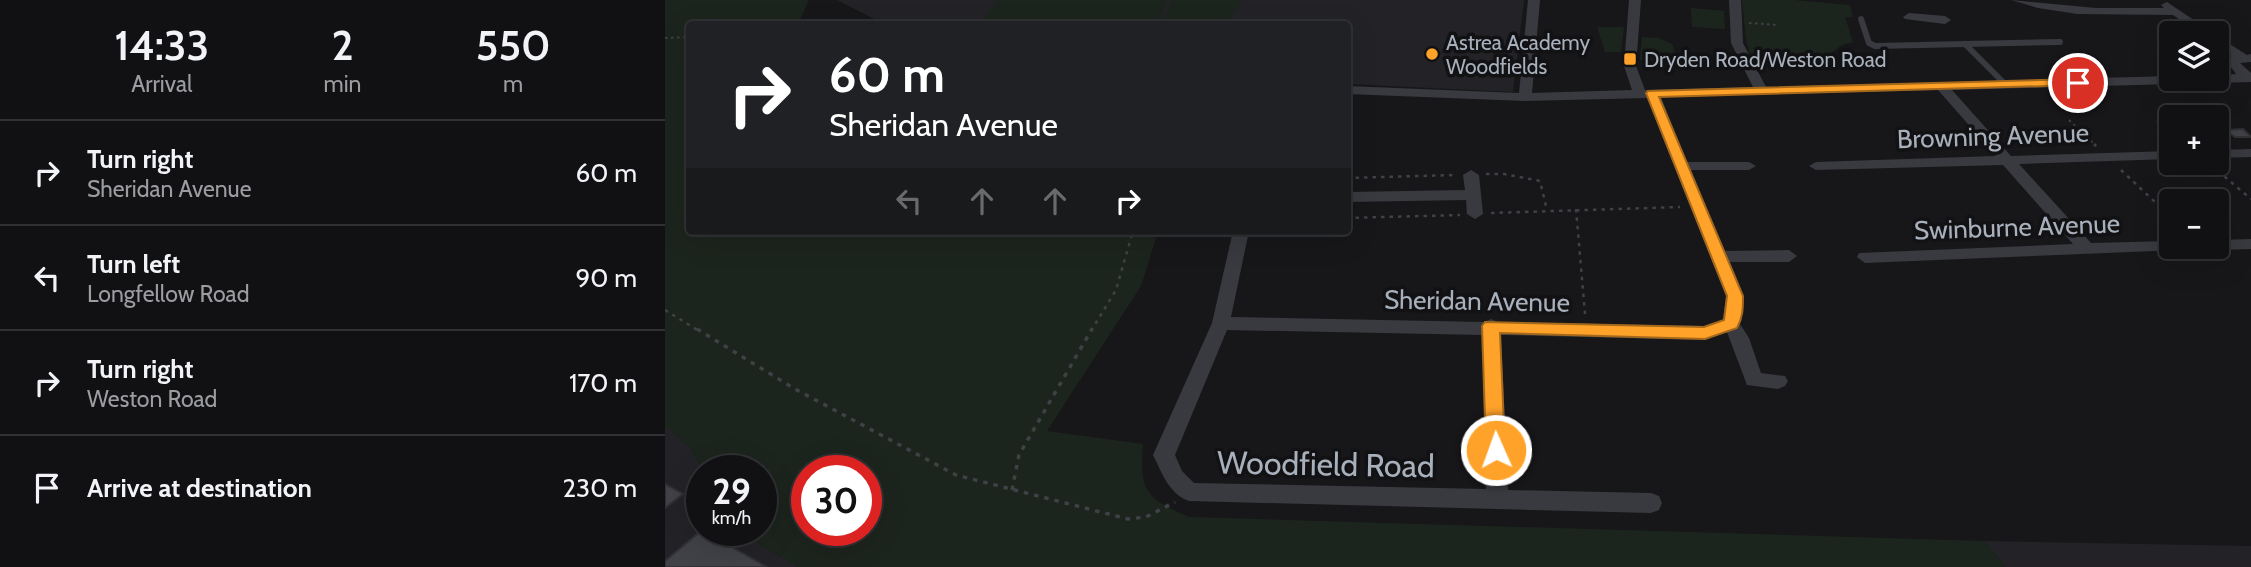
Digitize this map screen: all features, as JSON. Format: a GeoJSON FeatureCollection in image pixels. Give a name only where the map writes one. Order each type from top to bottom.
{"type":"FeatureCollection","features":[{"type":"Feature","properties":{"kind":"street"},"geometry":{"type":"LineString","coordinates":[[1525,97],[1534,0]]}},
{"type":"Feature","properties":{"kind":"street"},"geometry":{"type":"LineString","coordinates":[[1635,0],[1630,66],[1681,166],[1735,296],[1735,313],[1731,324],[1740,338],[1754,380],[1779,381]]}},
{"type":"Feature","properties":{"kind":"street"},"geometry":{"type":"LineString","coordinates":[[1735,0],[1740,54],[1761,90]]}},
{"type":"Feature","properties":{"kind":"street"},"geometry":{"type":"LineString","coordinates":[[2017,0],[2052,9],[2088,13],[2176,11]]}},
{"type":"Feature","properties":{"kind":"street"},"geometry":{"type":"LineString","coordinates":[[2161,0],[2190,21]]}},
{"type":"Feature","properties":{"kind":"street"},"geometry":{"type":"LineString","coordinates":[[1909,17],[1924,14],[1945,20]]}},
{"type":"Feature","properties":{"kind":"street"},"geometry":{"type":"LineString","coordinates":[[2229,47],[2246,57]]}},
{"type":"Feature","properties":{"kind":"street"},"geometry":{"type":"LineString","coordinates":[[2246,57],[2235,58],[2232,64],[2251,78]]}},
{"type":"Feature","properties":{"kind":"street"},"geometry":{"type":"LineString","coordinates":[[1351,90],[1525,97],[2251,78]]}},
{"type":"Feature","properties":{"kind":"street"},"geometry":{"type":"LineString","coordinates":[[1941,86],[2087,249]]}},
{"type":"Feature","properties":{"kind":"street","name":"Browning Avenue"},"geometry":{"type":"LineString","coordinates":[[1816,166],[2159,155]]}},
{"type":"Feature","properties":{"kind":"street"},"geometry":{"type":"LineString","coordinates":[[1681,166],[1749,166]]}},
{"type":"Feature","properties":{"kind":"street"},"geometry":{"type":"LineString","coordinates":[[1471,174],[1475,214]]}},
{"type":"Feature","properties":{"kind":"street"},"geometry":{"type":"LineString","coordinates":[[1351,197],[1473,195]]}},
{"type":"Feature","properties":{"kind":"street"},"geometry":{"type":"LineString","coordinates":[[1181,485],[1164,455],[1221,323],[1240,235]]}},
{"type":"Feature","properties":{"kind":"street"},"geometry":{"type":"LineString","coordinates":[[2229,245],[2251,244]]}},
{"type":"Feature","properties":{"kind":"street","name":"Swinburne Avenue"},"geometry":{"type":"LineString","coordinates":[[1865,257],[2159,246]]}},
{"type":"Feature","properties":{"kind":"street"},"geometry":{"type":"LineString","coordinates":[[1719,257],[1789,256]]}},
{"type":"Feature","properties":{"kind":"street","name":"Sheridan Avenue"},"geometry":{"type":"LineString","coordinates":[[1221,323],[1491,326],[1705,333],[1731,324]]}},
{"type":"Feature","properties":{"kind":"street"},"geometry":{"type":"LineString","coordinates":[[1491,326],[1497,499]]}},
{"type":"Feature","properties":{"kind":"street","name":"Woodfield Road"},"geometry":{"type":"LineString","coordinates":[[1181,485],[1651,503]]}},
{"type":"Feature","properties":{"kind":"lane"},"geometry":{"type":"LineString","coordinates":[[1861,19],[1868,43],[1875,46],[2060,42]]}},
{"type":"Feature","properties":{"kind":"lane"},"geometry":{"type":"LineString","coordinates":[[1965,44],[2005,84]]}},
{"type":"Feature","properties":{"kind":"path"},"geometry":{"type":"LineString","coordinates":[[1736,21],[1777,25]]}},
{"type":"Feature","properties":{"kind":"path"},"geometry":{"type":"LineString","coordinates":[[665,38],[686,37]]}},
{"type":"Feature","properties":{"kind":"path"},"geometry":{"type":"LineString","coordinates":[[2223,175],[2251,199]]}},
{"type":"Feature","properties":{"kind":"path"},"geometry":{"type":"LineString","coordinates":[[1351,218],[1698,206]]}},
{"type":"Feature","properties":{"kind":"path"},"geometry":{"type":"LineString","coordinates":[[1576,209],[1587,329]]}},
{"type":"Feature","properties":{"kind":"path"},"geometry":{"type":"LineString","coordinates":[[1012,490],[1019,455],[1048,401],[1116,290],[1132,235]]}},
{"type":"Feature","properties":{"kind":"path"},"geometry":{"type":"LineString","coordinates":[[665,310],[795,389],[956,475],[1128,519],[1146,517],[1162,510],[1181,485]]}},
{"type":"Feature","properties":{"kind":"shaded area"},"geometry":{"type":"Polygon","coordinates":[[[665,0],[809,0],[799,21],[686,21],[686,235],[1157,235],[1141,286],[1047,431],[1143,444],[1142,473],[1148,491],[1163,504],[1189,517],[1984,541],[2006,567],[797,567],[764,546],[777,546],[777,455],[695,455],[665,425],[665,0]]]}},
{"type":"Feature","properties":{"kind":"shaded area","name":"Astrea Academy Woodfields"},"geometry":{"type":"Polygon","coordinates":[[[837,0],[1524,0],[1513,92],[1351,84],[1351,21],[878,21],[837,0]]]}},
{"type":"Feature","properties":{"kind":"shaded area"},"geometry":{"type":"Polygon","coordinates":[[[998,0],[1168,0],[1158,21],[982,21],[998,0]]]}},
{"type":"Feature","properties":{"kind":"shaded area"},"geometry":{"type":"Polygon","coordinates":[[[1172,0],[1243,0],[1228,21],[1163,21],[1172,0]]]}},
{"type":"Feature","properties":{"kind":"shaded area"},"geometry":{"type":"Polygon","coordinates":[[[1742,0],[1794,0],[1850,5],[1853,17],[1845,17],[1853,42],[1842,45],[1825,57],[1752,60],[1746,40],[1742,0]]]}},
{"type":"Feature","properties":{"kind":"shaded area"},"geometry":{"type":"Polygon","coordinates":[[[1691,8],[1724,11],[1725,29],[1692,27],[1691,8]]]}},
{"type":"Feature","properties":{"kind":"shaded area"},"geometry":{"type":"Polygon","coordinates":[[[1597,27],[1624,27],[1621,52],[1605,52],[1597,27]]]}},
{"type":"Feature","properties":{"kind":"shaded area"},"geometry":{"type":"Polygon","coordinates":[[[1642,37],[1659,38],[1672,44],[1678,60],[1640,60],[1642,37]]]}},
{"type":"Feature","properties":{"kind":"shaded area"},"geometry":{"type":"Polygon","coordinates":[[[665,425],[695,455],[686,455],[686,546],[764,546],[797,567],[665,567],[665,425]]]}},
{"type":"Feature","properties":{"kind":"shaded area"},"geometry":{"type":"Polygon","coordinates":[[[1984,541],[2251,546],[2251,567],[2006,567],[1984,541]]]}},
{"type":"Feature","properties":{"kind":"building"},"geometry":{"type":"Polygon","coordinates":[[[2243,129],[2251,137],[2235,137],[2229,130],[2243,129]]]}},
{"type":"Feature","properties":{"kind":"building"},"geometry":{"type":"Polygon","coordinates":[[[665,484],[683,494],[665,508],[665,484]]]}},
{"type":"Feature","properties":{"kind":"building"},"geometry":{"type":"Polygon","coordinates":[[[686,543],[686,546],[730,546],[767,567],[665,567],[665,561],[686,543]]]}},
{"type":"Feature","properties":{"kind":"place","name":"Astrea Academy Woodfields"},"geometry":{"type":"Point","coordinates":[1432,54]}},
{"type":"Feature","properties":{"kind":"place","name":"Dryden Road/Weston Road"},"geometry":{"type":"Point","coordinates":[1630,59]}},
{"type":"Feature","properties":{"kind":"route"},"geometry":{"type":"LineString","coordinates":[[1496,450],[1491,326],[1705,333],[1731,324],[1735,313],[1735,296],[1652,93],[2078,83]]}}]}
